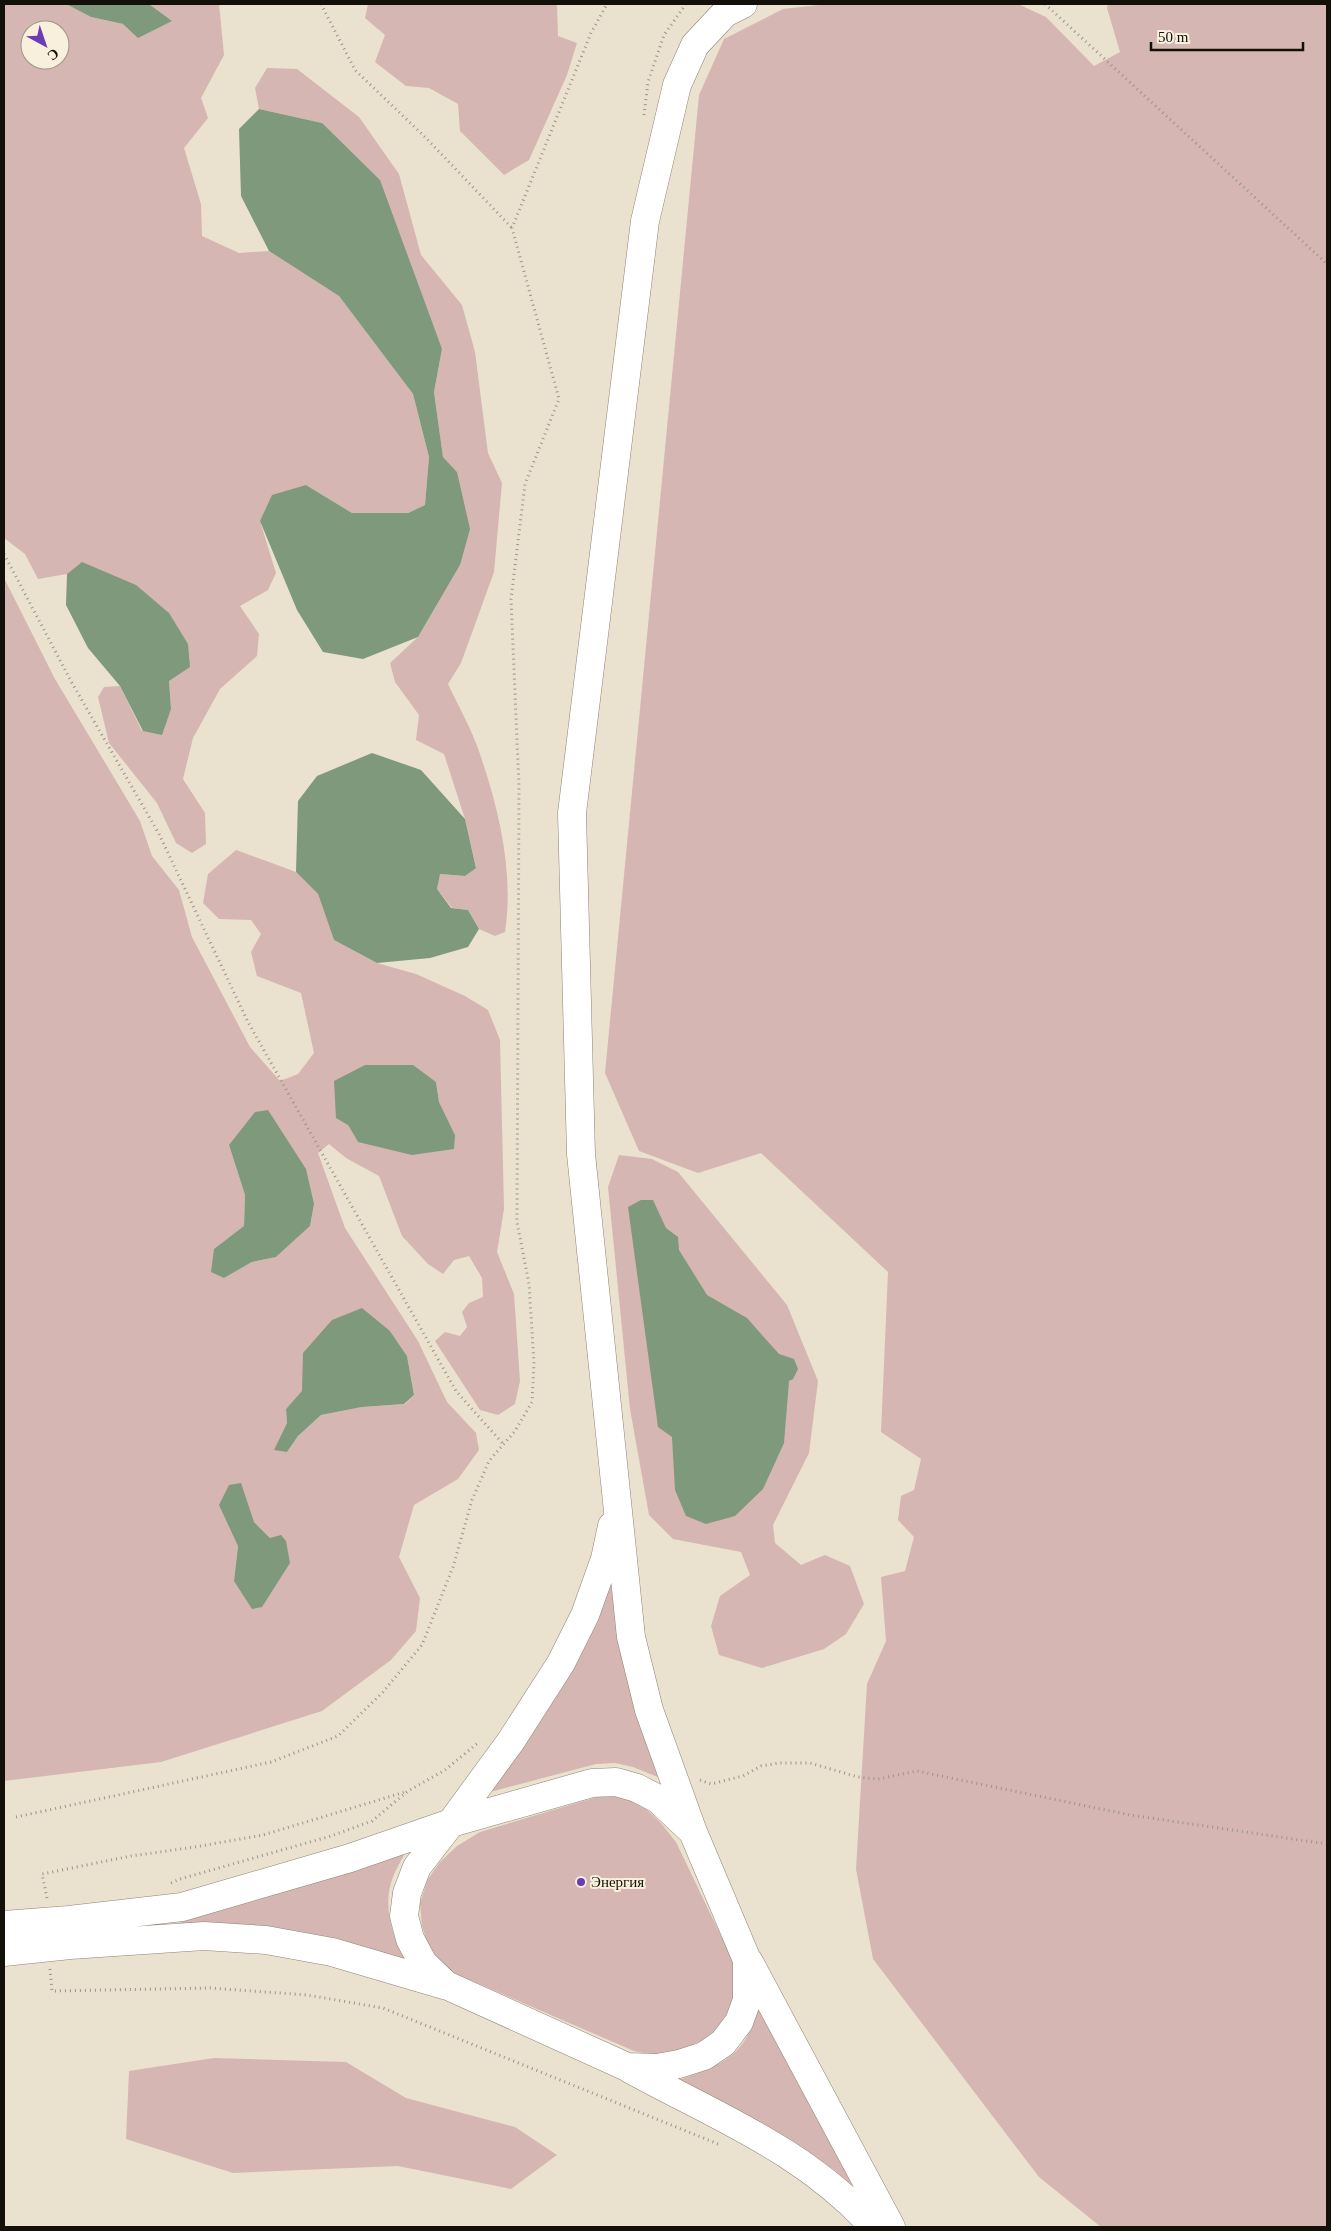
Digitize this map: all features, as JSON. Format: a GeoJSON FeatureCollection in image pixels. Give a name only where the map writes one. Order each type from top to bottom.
{"type":"FeatureCollection","features":[{"type":"Feature","properties":{"kind":"street"},"geometry":{"type":"LineString","coordinates":[[743,4],[725,13],[695,45],[677,85],[645,220],[572,813],[581,1154],[631,1637],[649,1710],[668,1769],[747,1960],[891,2227]]}},
{"type":"Feature","properties":{"kind":"street"},"geometry":{"type":"LineString","coordinates":[[446,1985],[423,1963],[410,1939],[404,1916],[406,1893],[417,1867],[511,1741],[561,1663],[586,1615],[605,1560],[616,1502]]}},
{"type":"Feature","properties":{"kind":"street"},"geometry":{"type":"LineString","coordinates":[[4,1925],[69,1920],[182,1907],[350,1858],[451,1823],[592,1783],[616,1782],[637,1788],[658,1799],[693,1832]]}},
{"type":"Feature","properties":{"kind":"street"},"geometry":{"type":"LineString","coordinates":[[4,1952],[70,1945],[204,1936],[266,1940],[332,1952],[446,1985],[626,2068],[746,2128],[806,2166],[857,2208],[874,2227]]}},
{"type":"Feature","properties":{"kind":"street"},"geometry":{"type":"LineString","coordinates":[[626,2068],[657,2068],[679,2064],[704,2056],[724,2043],[739,2022],[747,2000],[747,1960]]}},
{"type":"Feature","properties":{"kind":"path"},"geometry":{"type":"LineString","coordinates":[[16,1817],[271,1762],[338,1736],[383,1692],[422,1644],[453,1567],[472,1500],[489,1461],[516,1431],[532,1402],[534,1363],[529,1284],[517,1222],[519,786],[511,599],[525,484],[559,399],[512,228],[425,138],[355,70],[321,4]]}},
{"type":"Feature","properties":{"kind":"path"},"geometry":{"type":"LineString","coordinates":[[512,228],[591,33],[607,4]]}},
{"type":"Feature","properties":{"kind":"path"},"geometry":{"type":"LineString","coordinates":[[643,121],[648,82],[664,34],[686,4]]}},
{"type":"Feature","properties":{"kind":"path"},"geometry":{"type":"LineString","coordinates":[[1045,4],[1327,264]]}},
{"type":"Feature","properties":{"kind":"path"},"geometry":{"type":"LineString","coordinates":[[4,554],[72,683],[159,834],[248,1022],[456,1391],[504,1445]]}},
{"type":"Feature","properties":{"kind":"path"},"geometry":{"type":"LineString","coordinates":[[163,1888],[180,1879],[331,1836],[372,1821],[408,1791],[445,1770],[487,1736]]}},
{"type":"Feature","properties":{"kind":"path"},"geometry":{"type":"LineString","coordinates":[[668,1769],[711,1784],[743,1776],[761,1766],[779,1763],[810,1763],[858,1776],[878,1779],[918,1771],[1130,1814],[1327,1844]]}},
{"type":"Feature","properties":{"kind":"path"},"geometry":{"type":"LineString","coordinates":[[49,1906],[42,1874],[131,1856],[263,1835],[408,1791]]}},
{"type":"Feature","properties":{"kind":"path"},"geometry":{"type":"LineString","coordinates":[[50,1966],[52,1991],[210,1988],[308,1995],[383,2008],[724,2147]]}},
{"type":"Feature","properties":{"kind":"shaded area"},"geometry":{"type":"Polygon","coordinates":[[[4,4],[66,4],[91,17],[123,24],[172,21],[149,4],[219,4],[224,55],[201,98],[208,118],[184,148],[201,204],[202,236],[239,253],[269,251],[339,296],[413,394],[429,457],[425,505],[408,513],[352,513],[306,485],[260,521],[276,573],[268,590],[240,606],[259,634],[257,656],[220,689],[193,738],[183,779],[205,813],[206,844],[192,853],[176,843],[157,803],[109,743],[98,697],[104,687],[120,686],[142,731],[171,709],[169,681],[82,563],[67,574],[38,579],[25,554],[4,538],[4,4]]]}},
{"type":"Feature","properties":{"kind":"shaded area"},"geometry":{"type":"Polygon","coordinates":[[[66,4],[149,4],[172,21],[138,38],[123,24],[91,17],[66,4]]]}},
{"type":"Feature","properties":{"kind":"shaded area"},"geometry":{"type":"Polygon","coordinates":[[[368,4],[557,4],[558,36],[577,43],[567,75],[529,160],[504,175],[460,131],[458,104],[429,88],[406,86],[375,62],[385,35],[365,18],[368,4]]]}},
{"type":"Feature","properties":{"kind":"shaded area"},"geometry":{"type":"Polygon","coordinates":[[[828,4],[1018,4],[1046,17],[1094,66],[1120,52],[1107,8],[1108,4],[1327,4],[1327,2227],[1101,2227],[1039,2177],[873,1959],[856,1869],[867,1684],[886,1641],[881,1577],[905,1571],[914,1537],[898,1520],[901,1496],[914,1490],[921,1459],[881,1432],[888,1272],[761,1153],[698,1173],[639,1151],[605,1073],[699,95],[724,39],[783,9],[828,4]]]}},
{"type":"Feature","properties":{"kind":"shaded area"},"geometry":{"type":"Polygon","coordinates":[[[267,68],[297,69],[359,117],[399,174],[421,255],[462,305],[475,352],[488,453],[502,483],[494,572],[461,663],[448,684],[480,754],[499,819],[508,887],[505,932],[495,936],[479,929],[468,910],[452,908],[437,889],[439,874],[465,876],[476,867],[465,819],[444,754],[416,740],[419,715],[395,682],[390,663],[418,637],[460,565],[457,472],[443,457],[434,392],[442,349],[322,123],[259,109],[255,88],[267,68]]]}},
{"type":"Feature","properties":{"kind":"shaded area"},"geometry":{"type":"Polygon","coordinates":[[[259,109],[322,123],[380,180],[442,349],[434,392],[443,457],[457,472],[470,529],[460,565],[418,637],[363,659],[323,652],[297,610],[260,521],[272,495],[306,485],[352,513],[408,513],[425,505],[429,457],[413,394],[339,296],[269,251],[241,196],[239,129],[259,109]]]}},
{"type":"Feature","properties":{"kind":"shaded area"},"geometry":{"type":"Polygon","coordinates":[[[82,562],[136,585],[169,613],[188,644],[190,667],[169,681],[171,709],[162,735],[143,731],[120,686],[88,648],[66,605],[67,574],[82,562]]]}},
{"type":"Feature","properties":{"kind":"shaded area"},"geometry":{"type":"Polygon","coordinates":[[[4,578],[55,679],[140,821],[152,856],[179,890],[192,937],[250,1047],[280,1081],[298,1074],[314,1053],[301,993],[257,976],[251,952],[261,934],[251,920],[219,919],[203,903],[208,874],[236,850],[296,872],[318,894],[334,940],[377,963],[416,974],[465,996],[488,1010],[500,1040],[504,1209],[497,1252],[514,1294],[520,1381],[515,1404],[498,1415],[480,1410],[435,1341],[445,1332],[460,1336],[467,1327],[462,1312],[469,1303],[483,1297],[482,1278],[469,1256],[454,1260],[443,1274],[428,1264],[402,1236],[379,1176],[346,1158],[329,1144],[318,1153],[345,1228],[418,1341],[447,1402],[476,1433],[479,1450],[458,1479],[414,1505],[399,1557],[420,1598],[416,1631],[391,1660],[322,1711],[161,1762],[4,1781],[4,578]],[[436,1082],[348,1125],[358,1142],[455,1135],[439,1102],[436,1082]],[[229,1145],[245,1195],[244,1227],[214,1249],[224,1278],[252,1262],[276,1257],[310,1226],[314,1204],[229,1145]],[[390,1331],[303,1353],[303,1391],[286,1409],[287,1423],[275,1449],[287,1452],[298,1436],[321,1415],[362,1407],[405,1404],[414,1395],[407,1356],[390,1331]],[[254,1522],[238,1546],[234,1581],[270,1538],[254,1522]]]}},
{"type":"Feature","properties":{"kind":"shaded area"},"geometry":{"type":"Polygon","coordinates":[[[372,753],[421,770],[465,819],[476,868],[465,876],[440,874],[437,889],[451,908],[468,910],[479,929],[468,947],[430,958],[377,963],[334,940],[318,894],[296,872],[298,801],[317,776],[372,753]]]}},
{"type":"Feature","properties":{"kind":"shaded area"},"geometry":{"type":"Polygon","coordinates":[[[365,1065],[413,1065],[436,1082],[439,1102],[455,1135],[454,1149],[412,1155],[358,1142],[348,1125],[336,1118],[334,1081],[365,1065]]]}},
{"type":"Feature","properties":{"kind":"shaded area"},"geometry":{"type":"Polygon","coordinates":[[[268,1110],[306,1169],[314,1204],[310,1226],[276,1257],[252,1262],[224,1278],[211,1272],[214,1249],[244,1226],[245,1195],[229,1145],[255,1112],[268,1110]]]}},
{"type":"Feature","properties":{"kind":"shaded area"},"geometry":{"type":"Polygon","coordinates":[[[619,1155],[652,1159],[678,1172],[787,1305],[818,1381],[809,1453],[773,1525],[775,1543],[801,1565],[825,1555],[850,1566],[864,1604],[846,1634],[824,1649],[762,1668],[719,1655],[711,1626],[720,1596],[750,1575],[741,1552],[673,1539],[649,1515],[630,1409],[608,1187],[619,1155]]]}},
{"type":"Feature","properties":{"kind":"shaded area"},"geometry":{"type":"Polygon","coordinates":[[[641,1200],[653,1200],[666,1228],[678,1237],[679,1250],[707,1295],[747,1318],[779,1354],[794,1359],[798,1369],[793,1379],[789,1381],[784,1443],[763,1489],[735,1516],[706,1524],[686,1516],[675,1490],[672,1437],[658,1427],[628,1207],[641,1200]]]}},
{"type":"Feature","properties":{"kind":"shaded area"},"geometry":{"type":"Polygon","coordinates":[[[362,1308],[390,1331],[407,1356],[414,1395],[404,1404],[362,1407],[321,1415],[298,1436],[287,1452],[274,1450],[287,1423],[286,1409],[302,1391],[303,1353],[332,1320],[362,1308]]]}},
{"type":"Feature","properties":{"kind":"shaded area"},"geometry":{"type":"Polygon","coordinates":[[[241,1483],[254,1522],[270,1538],[281,1535],[286,1541],[290,1563],[262,1607],[252,1609],[234,1581],[238,1546],[219,1505],[229,1485],[241,1483]]]}},
{"type":"Feature","properties":{"kind":"shaded area"},"geometry":{"type":"Polygon","coordinates":[[[611,1584],[620,1643],[660,1778],[633,1767],[615,1763],[596,1764],[486,1793],[587,1637],[611,1584]]]}},
{"type":"Feature","properties":{"kind":"shaded area"},"geometry":{"type":"Polygon","coordinates":[[[597,1797],[620,1797],[642,1805],[660,1822],[676,1842],[734,1963],[733,2000],[722,2025],[703,2040],[680,2050],[652,2055],[634,2051],[456,1974],[440,1965],[428,1945],[422,1926],[420,1903],[428,1879],[440,1862],[457,1846],[480,1832],[597,1797]]]}},
{"type":"Feature","properties":{"kind":"shaded area"},"geometry":{"type":"Polygon","coordinates":[[[405,1853],[393,1877],[388,1898],[393,1931],[405,1960],[268,1929],[175,1924],[405,1853]]]}},
{"type":"Feature","properties":{"kind":"shaded area"},"geometry":{"type":"Polygon","coordinates":[[[758,2006],[859,2192],[812,2155],[751,2118],[676,2081],[719,2064],[730,2057],[747,2037],[758,2006]]]}},
{"type":"Feature","properties":{"kind":"shaded area"},"geometry":{"type":"Polygon","coordinates":[[[214,2058],[346,2062],[406,2098],[515,2127],[557,2155],[511,2189],[398,2166],[233,2173],[126,2139],[129,2071],[214,2058]]]}},
{"type":"Feature","properties":{"kind":"place","name":"Энергия"},"geometry":{"type":"Point","coordinates":[581,1882]}}]}
